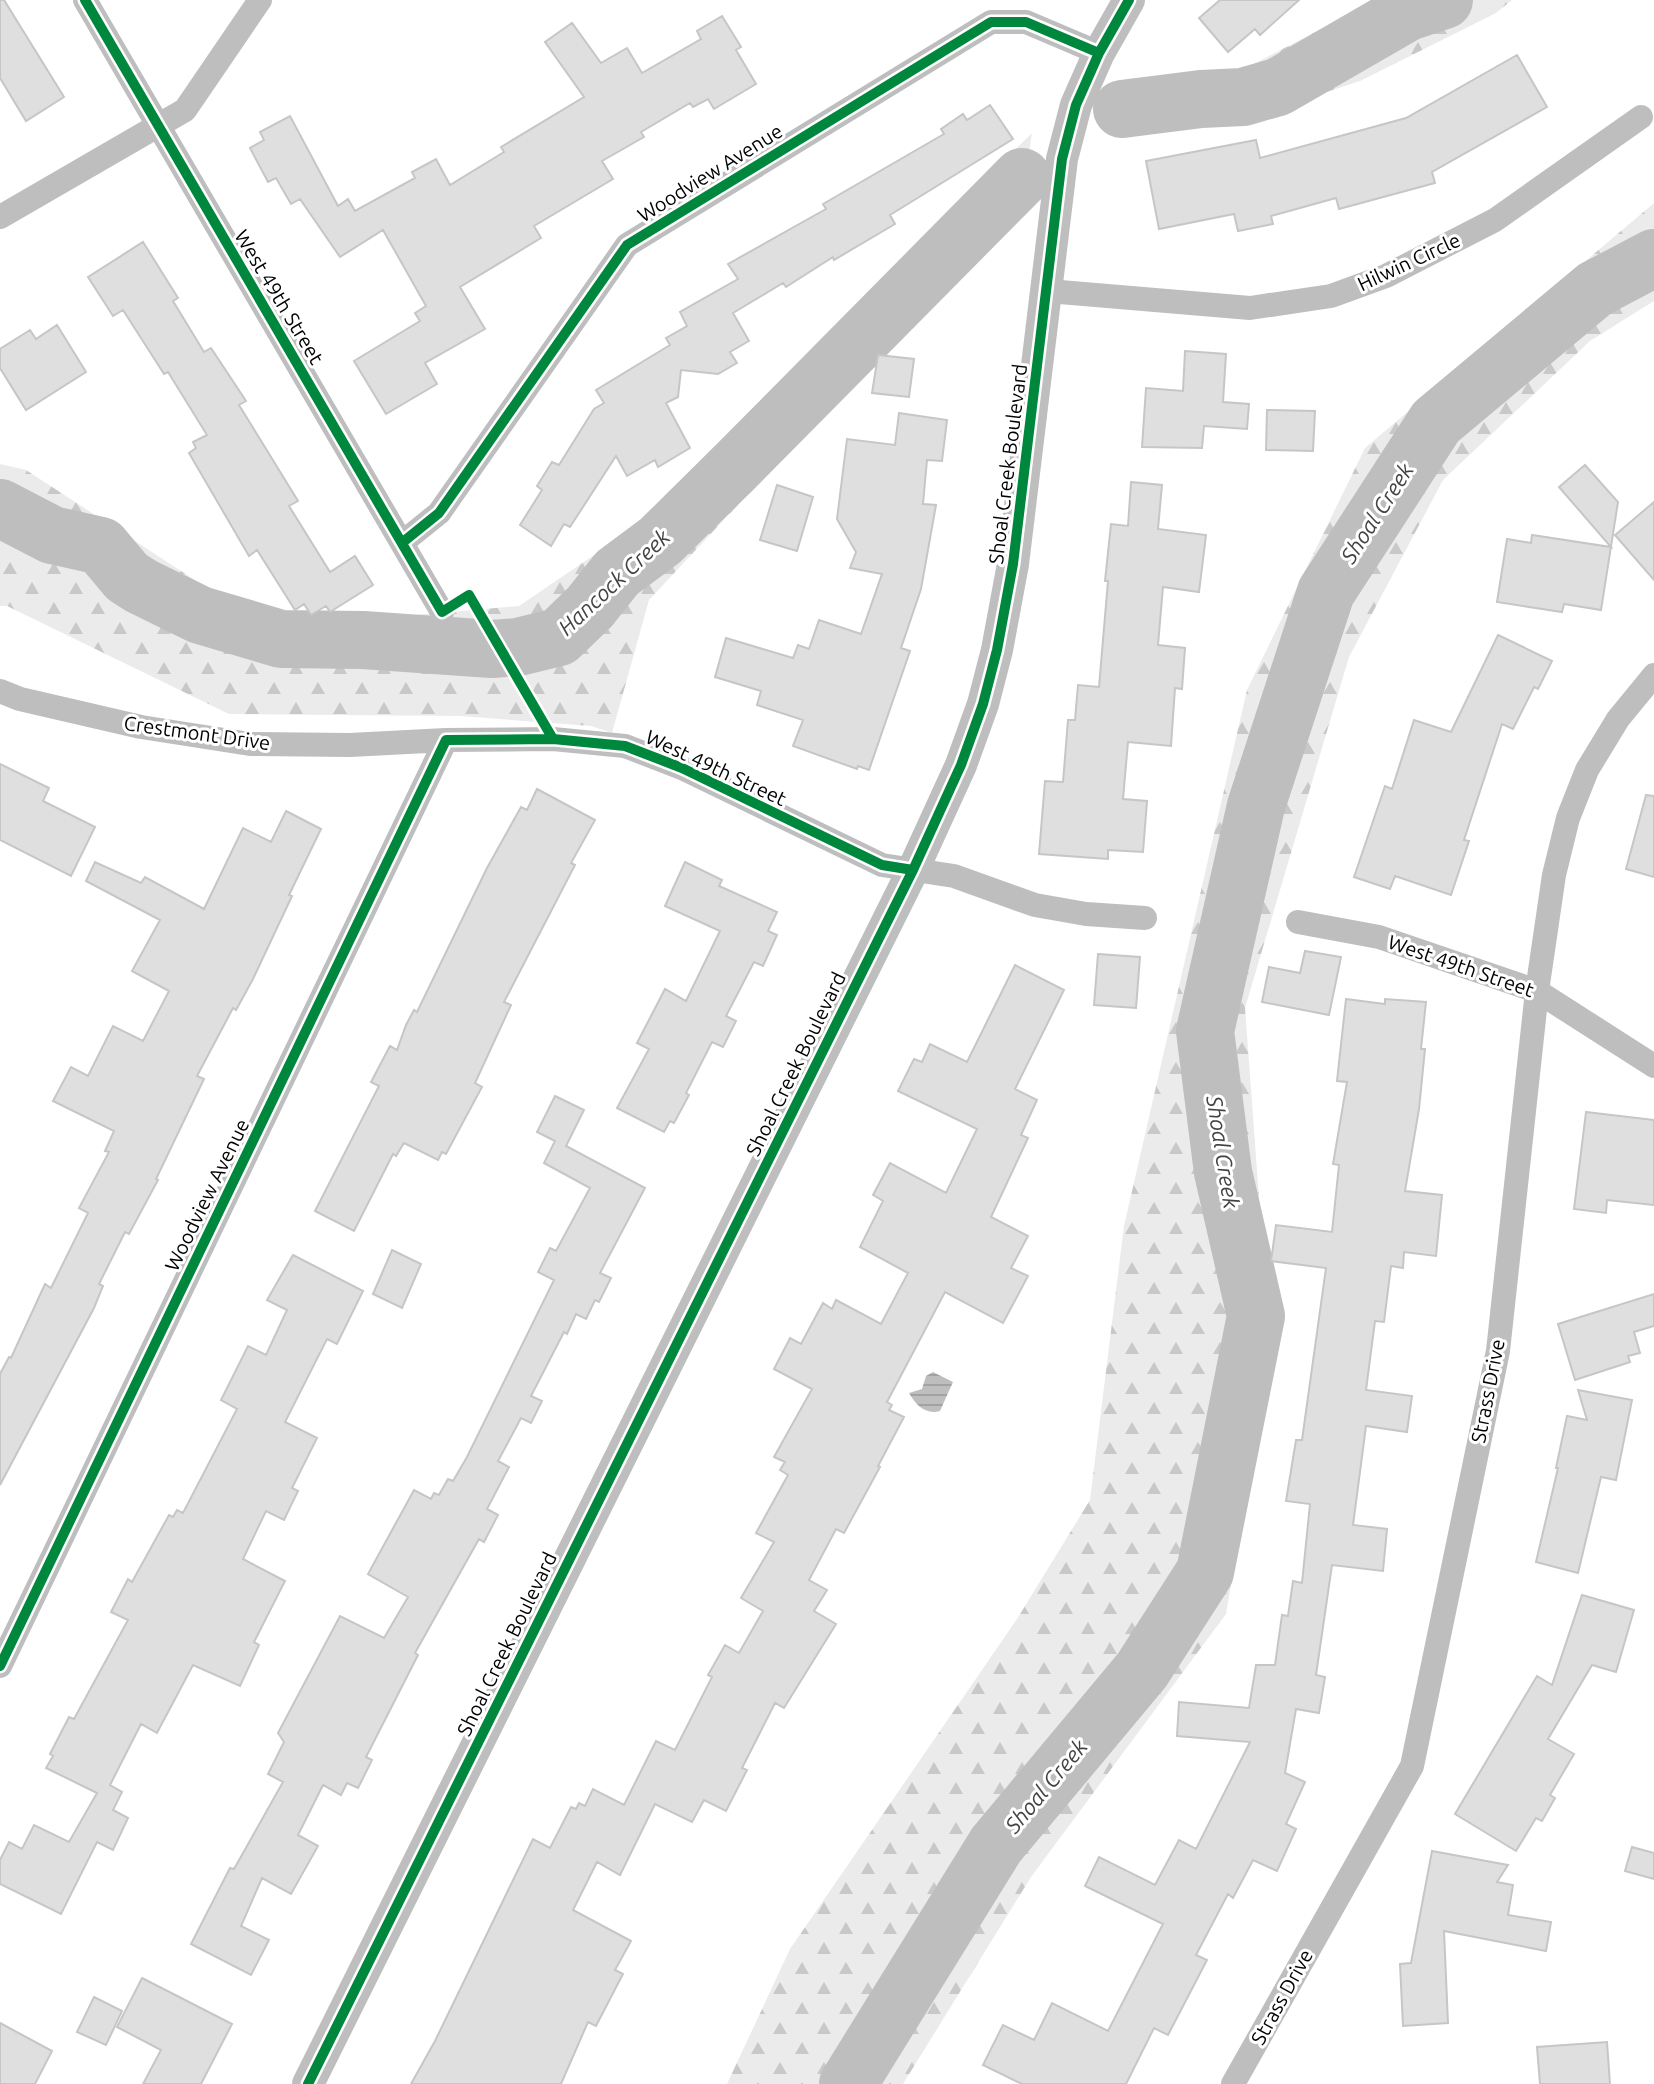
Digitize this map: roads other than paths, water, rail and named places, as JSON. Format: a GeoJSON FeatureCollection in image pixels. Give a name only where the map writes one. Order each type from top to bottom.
{"type":"FeatureCollection","features":[{"type":"Feature","properties":{"kind":"street","name":"West 49th Street"},"geometry":{"type":"LineString","coordinates":[[85,0],[442,612]]}},
{"type":"Feature","properties":{"kind":"street"},"geometry":{"type":"LineString","coordinates":[[0,217],[185,110],[260,0]]}},
{"type":"Feature","properties":{"kind":"street","name":"Shoal Creek Boulevard"},"geometry":{"type":"LineString","coordinates":[[308,2084],[913,870],[961,765],[983,704],[997,650],[1013,564],[1062,159],[1076,105],[1099,53],[1129,0]]}},
{"type":"Feature","properties":{"kind":"street","name":"Woodview Avenue"},"geometry":{"type":"LineString","coordinates":[[403,542],[439,513],[627,245],[991,22],[1026,22],[1099,53]]}},
{"type":"Feature","properties":{"kind":"street","name":"Hilwin Circle"},"geometry":{"type":"LineString","coordinates":[[1048,291],[1250,308],[1331,296],[1386,276],[1495,220],[1641,117]]}},
{"type":"Feature","properties":{"kind":"street","name":"Strass Drive"},"geometry":{"type":"LineString","coordinates":[[1233,2084],[1412,1766],[1498,1351],[1537,991],[1554,875],[1568,818],[1587,770],[1618,719],[1654,675]]}},
{"type":"Feature","properties":{"kind":"street","name":"Crestmont Drive"},"geometry":{"type":"LineString","coordinates":[[0,691],[20,699],[141,727],[250,744],[350,745],[446,740]]}},
{"type":"Feature","properties":{"kind":"street","name":"West 49th Street"},"geometry":{"type":"LineString","coordinates":[[446,740],[553,739],[625,746],[682,768],[882,865],[954,876],[1035,905],[1086,914],[1145,918]]}},
{"type":"Feature","properties":{"kind":"street","name":"Woodview Avenue"},"geometry":{"type":"LineString","coordinates":[[0,1666],[446,740]]}},
{"type":"Feature","properties":{"kind":"street","name":"West 49th Street"},"geometry":{"type":"LineString","coordinates":[[1298,922],[1379,937],[1537,991],[1654,1066]]}},
{"type":"Feature","properties":{"kind":"waterway","name":"Hancock Creek"},"geometry":{"type":"LineString","coordinates":[[1122,109],[1243,97],[1278,87],[1408,12],[1444,0]]}},
{"type":"Feature","properties":{"kind":"waterway","name":"Hancock Creek"},"geometry":{"type":"LineString","coordinates":[[0,508],[52,535],[101,546],[127,577],[200,615],[281,639],[363,640],[492,649],[518,647],[559,637],[590,607],[617,573],[660,541],[1022,177]]}},
{"type":"Feature","properties":{"kind":"waterway","name":"Shoal Creek"},"geometry":{"type":"LineString","coordinates":[[848,2084],[996,1845],[1142,1670],[1205,1572],[1256,1316],[1223,1172],[1205,1031],[1256,806],[1326,592],[1436,422],[1595,289],[1654,258]]}}]}
